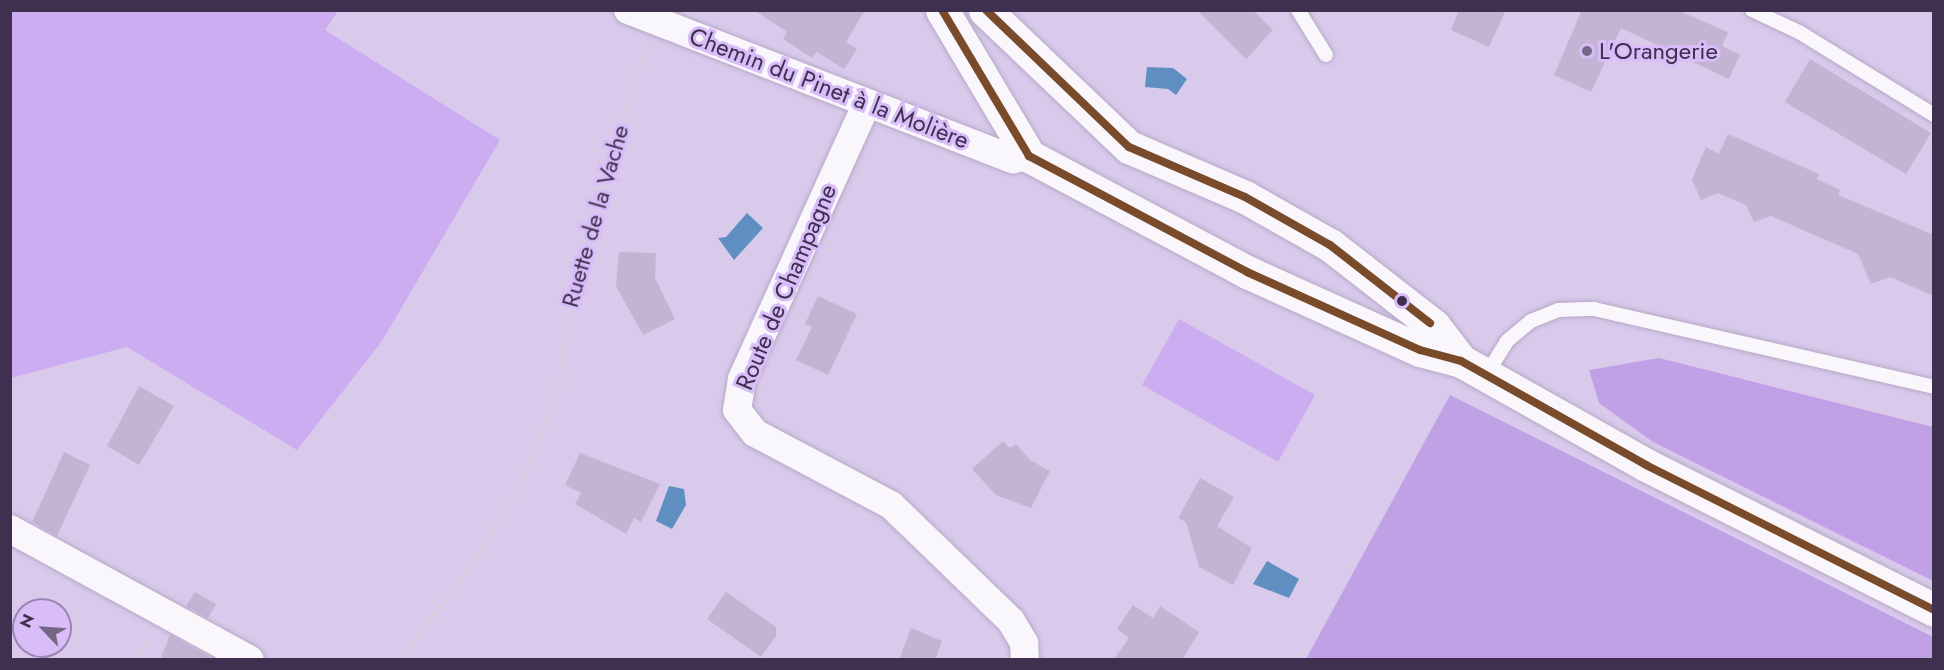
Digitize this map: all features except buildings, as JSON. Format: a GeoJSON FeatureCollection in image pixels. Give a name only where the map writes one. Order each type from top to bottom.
{"type":"FeatureCollection","features":[{"type":"Feature","properties":{"kind":"street","name":"Chemin du Pinet à la Molière"},"geometry":{"type":"LineString","coordinates":[[628,10],[1019,162],[1029,156]]}},
{"type":"Feature","properties":{"kind":"street"},"geometry":{"type":"LineString","coordinates":[[942,10],[1029,156],[1237,267],[1420,350],[1474,368],[1646,465],[1934,610]]}},
{"type":"Feature","properties":{"kind":"street"},"geometry":{"type":"LineString","coordinates":[[985,10],[1129,147],[1245,197],[1330,245],[1434,326],[1474,368]]}},
{"type":"Feature","properties":{"kind":"street","name":"Route de Champagne"},"geometry":{"type":"LineString","coordinates":[[867,103],[742,379],[737,410],[755,433],[891,505],[1011,621],[1024,644],[1025,660]]}},
{"type":"Feature","properties":{"kind":"street"},"geometry":{"type":"LineString","coordinates":[[10,529],[250,660]]}},
{"type":"Feature","properties":{"kind":"lane"},"geometry":{"type":"LineString","coordinates":[[1298,10],[1326,55]]}},
{"type":"Feature","properties":{"kind":"lane"},"geometry":{"type":"LineString","coordinates":[[1752,10],[1799,32],[1934,115]]}},
{"type":"Feature","properties":{"kind":"lane"},"geometry":{"type":"LineString","coordinates":[[1474,368],[1531,321],[1558,309],[1594,309],[1934,387]]}},
{"type":"Feature","properties":{"kind":"path","name":"Ruette de la Vache"},"geometry":{"type":"LineString","coordinates":[[401,660],[480,554],[527,471],[562,377],[566,317],[578,259],[609,171],[631,88],[659,23]]}},
{"type":"Feature","properties":{"kind":"shaded area"},"geometry":{"type":"Polygon","coordinates":[[[11,10],[338,11],[325,30],[500,140],[382,341],[297,450],[127,347],[11,378],[11,10]]]}},
{"type":"Feature","properties":{"kind":"shaded area"},"geometry":{"type":"Polygon","coordinates":[[[1179,319],[1315,395],[1278,462],[1142,385],[1179,319]]]}},
{"type":"Feature","properties":{"kind":"shaded area"},"geometry":{"type":"Polygon","coordinates":[[[1659,358],[1933,427],[1933,581],[1653,442],[1599,403],[1589,370],[1659,358]]]}},
{"type":"Feature","properties":{"kind":"shaded area"},"geometry":{"type":"Polygon","coordinates":[[[1450,395],[1933,637],[1933,659],[1306,659],[1450,395]]]}},
{"type":"Feature","properties":{"kind":"water"},"geometry":{"type":"Polygon","coordinates":[[[1147,67],[1173,68],[1187,79],[1176,95],[1168,89],[1145,87],[1147,67]]]}},
{"type":"Feature","properties":{"kind":"water"},"geometry":{"type":"Polygon","coordinates":[[[747,213],[763,228],[734,260],[718,238],[726,237],[747,213]]]}},
{"type":"Feature","properties":{"kind":"water"},"geometry":{"type":"Polygon","coordinates":[[[669,486],[684,489],[686,505],[672,529],[656,521],[669,486]]]}},
{"type":"Feature","properties":{"kind":"water"},"geometry":{"type":"Polygon","coordinates":[[[1267,561],[1299,579],[1289,598],[1253,584],[1267,561]]]}},
{"type":"Feature","properties":{"kind":"transit line"},"geometry":{"type":"LineString","coordinates":[[942,10],[1029,156],[1247,272],[1420,350],[1461,361],[1646,465],[1934,610]]}},
{"type":"Feature","properties":{"kind":"transit line"},"geometry":{"type":"LineString","coordinates":[[986,10],[1129,147],[1245,197],[1330,245],[1430,323]]}},
{"type":"Feature","properties":{"kind":"place","name":"L'Orangerie"},"geometry":{"type":"Point","coordinates":[1587,51]}}]}
